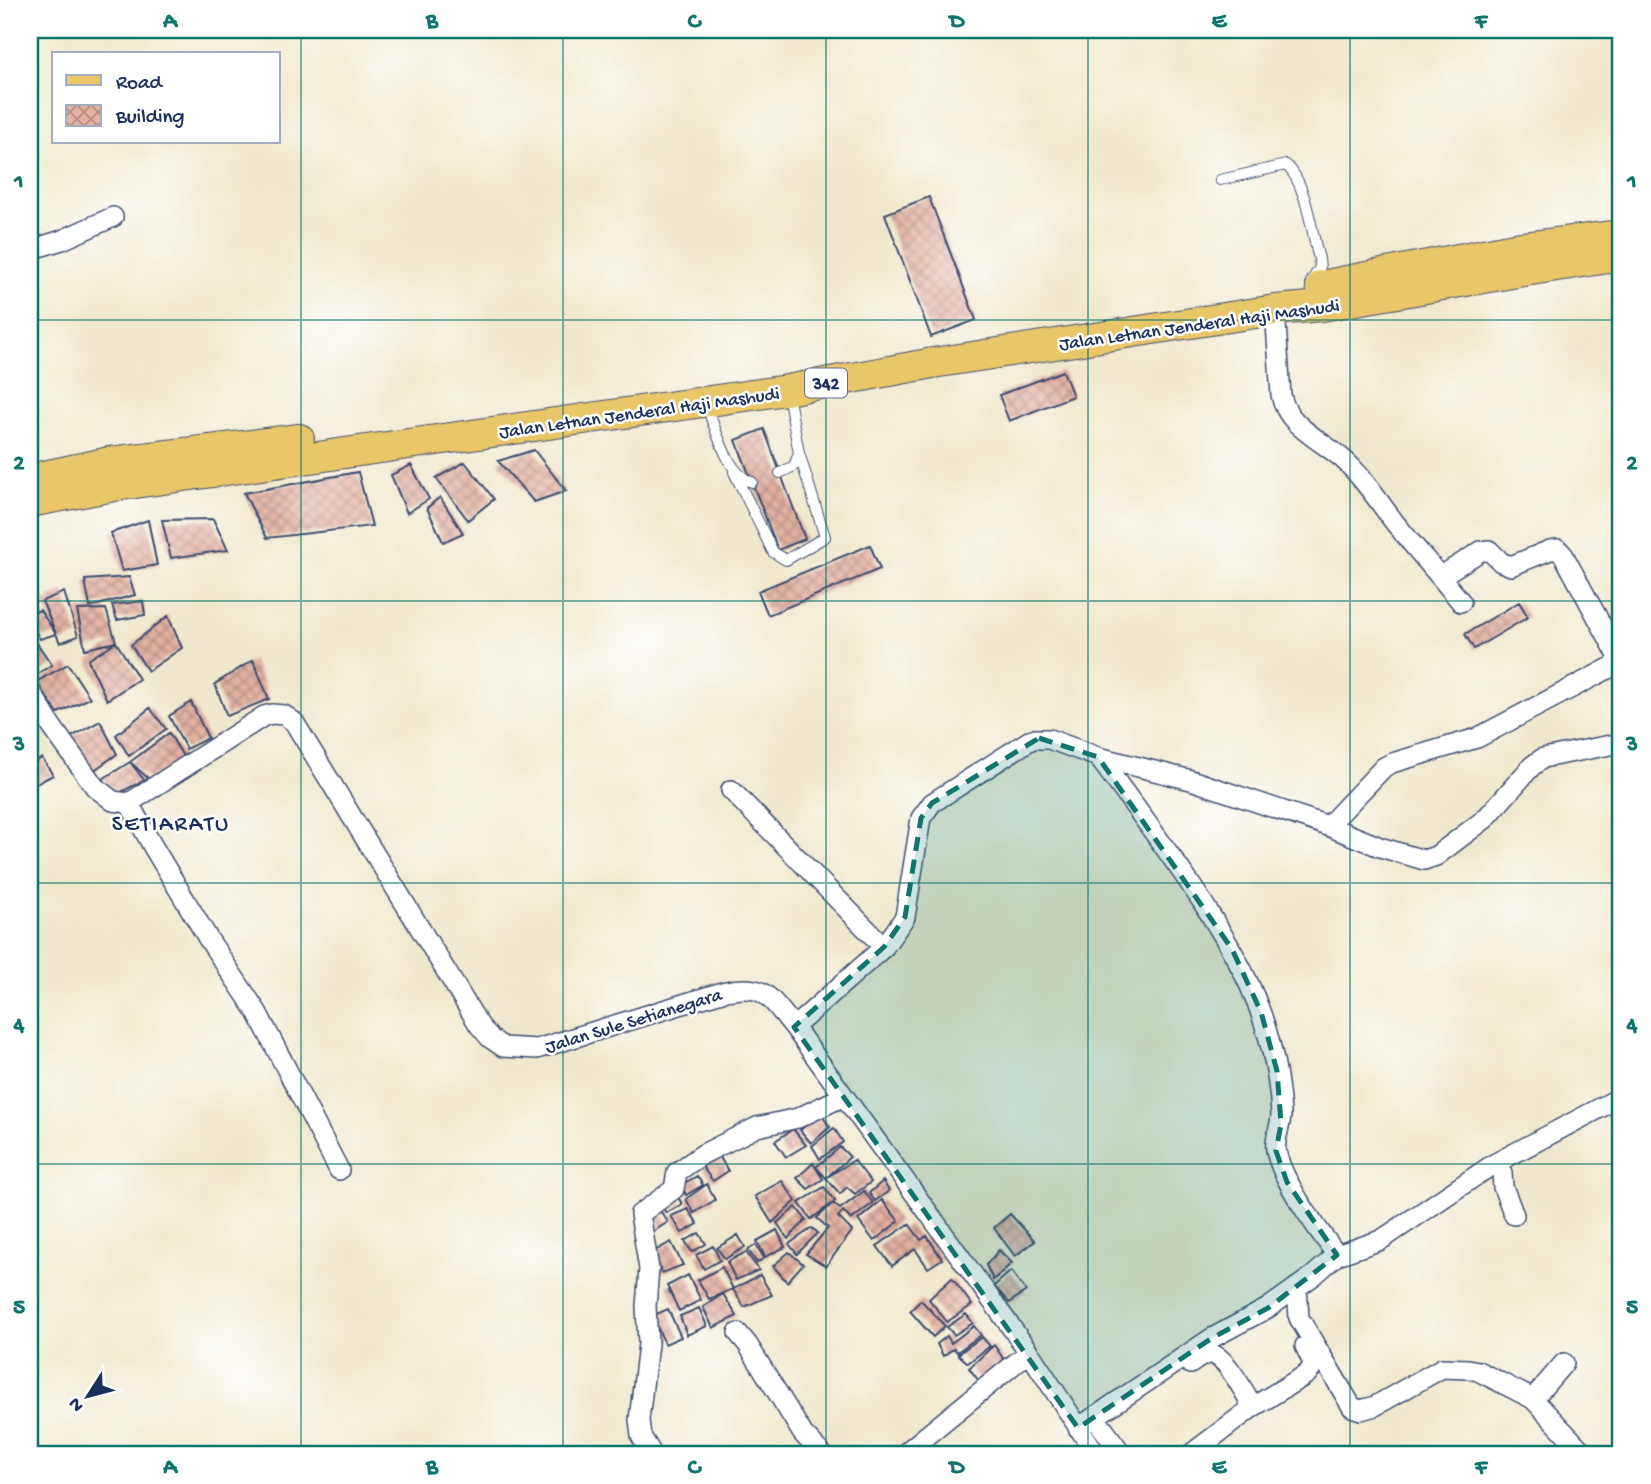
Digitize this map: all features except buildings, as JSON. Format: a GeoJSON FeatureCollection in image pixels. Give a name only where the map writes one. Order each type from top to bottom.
{"type":"FeatureCollection","features":[{"type":"Feature","properties":{"kind":"main road","name":"Jalan Letnan Jenderal Haji Mashudi"},"geometry":{"type":"LineString","coordinates":[[30,478],[112,474],[787,390],[933,363],[1275,310],[1316,294],[1514,248],[1621,235]]}},
{"type":"Feature","properties":{"kind":"main road","name":"Jalan Letnan Jenderal Haji Mashudi"},"geometry":{"type":"LineString","coordinates":[[30,502],[112,474],[418,424],[927,348],[1316,294],[1518,272],[1621,256]]}},
{"type":"Feature","properties":{"kind":"street"},"geometry":{"type":"LineString","coordinates":[[30,250],[62,240],[113,217]]}},
{"type":"Feature","properties":{"kind":"street"},"geometry":{"type":"LineString","coordinates":[[1275,310],[1281,396],[1294,422],[1359,474],[1394,522],[1461,602]]}},
{"type":"Feature","properties":{"kind":"street"},"geometry":{"type":"LineString","coordinates":[[1328,826],[1384,767],[1477,738],[1621,662],[1558,549],[1511,566],[1489,551],[1481,551],[1441,576]]}},
{"type":"Feature","properties":{"kind":"street"},"geometry":{"type":"LineString","coordinates":[[30,690],[52,727],[95,787],[113,801],[129,803],[202,929],[257,1012],[339,1170]]}},
{"type":"Feature","properties":{"kind":"street","name":"Jalan Sule Setianegara"},"geometry":{"type":"LineString","coordinates":[[129,803],[258,719],[272,714],[284,715],[294,722],[321,763],[479,1025],[496,1043],[510,1049],[537,1049],[743,987],[758,989],[794,1027],[1029,1352],[1087,1424],[1096,1454]]}},
{"type":"Feature","properties":{"kind":"street"},"geometry":{"type":"LineString","coordinates":[[794,1027],[884,947],[905,917],[921,818],[932,803],[1032,739],[1048,739],[1098,757],[1191,780],[1328,826],[1414,859],[1429,860],[1485,819],[1537,762],[1548,756],[1621,743]]}},
{"type":"Feature","properties":{"kind":"street"},"geometry":{"type":"LineString","coordinates":[[1098,757],[1167,848],[1232,949],[1250,986],[1261,1012],[1277,1071],[1281,1124],[1276,1138],[1276,1151],[1287,1182],[1337,1255]]}},
{"type":"Feature","properties":{"kind":"street"},"geometry":{"type":"LineString","coordinates":[[731,790],[884,947]]}},
{"type":"Feature","properties":{"kind":"street"},"geometry":{"type":"LineString","coordinates":[[652,1454],[641,1436],[639,1420],[648,1344],[646,1306],[649,1269],[647,1246],[639,1215],[674,1189],[677,1172],[703,1154],[757,1127],[798,1118],[844,1096]]}},
{"type":"Feature","properties":{"kind":"street"},"geometry":{"type":"LineString","coordinates":[[1122,1454],[1087,1424],[1182,1357],[1268,1308],[1337,1255],[1390,1235],[1496,1163],[1621,1097]]}},
{"type":"Feature","properties":{"kind":"street"},"geometry":{"type":"LineString","coordinates":[[1496,1163],[1502,1173],[1503,1187],[1514,1215]]}},
{"type":"Feature","properties":{"kind":"street"},"geometry":{"type":"LineString","coordinates":[[1297,1287],[1299,1318],[1352,1407],[1361,1410],[1375,1406],[1441,1368],[1478,1371],[1533,1399],[1585,1454]]}},
{"type":"Feature","properties":{"kind":"street"},"geometry":{"type":"LineString","coordinates":[[1191,1454],[1253,1407],[1307,1374],[1314,1365],[1312,1357],[1287,1319]]}},
{"type":"Feature","properties":{"kind":"street"},"geometry":{"type":"LineString","coordinates":[[738,1333],[803,1434],[822,1454]]}},
{"type":"Feature","properties":{"kind":"street"},"geometry":{"type":"LineString","coordinates":[[904,1454],[1029,1352]]}},
{"type":"Feature","properties":{"kind":"street"},"geometry":{"type":"LineString","coordinates":[[1140,1398],[1203,1355],[1211,1354],[1224,1362],[1253,1407]]}},
{"type":"Feature","properties":{"kind":"street"},"geometry":{"type":"LineString","coordinates":[[1533,1399],[1564,1363]]}},
{"type":"Feature","properties":{"kind":"lane"},"geometry":{"type":"LineString","coordinates":[[1220,180],[1286,165],[1293,170],[1305,200],[1320,259],[1316,294]]}},
{"type":"Feature","properties":{"kind":"lane"},"geometry":{"type":"LineString","coordinates":[[704,402],[734,472],[774,552],[786,560],[825,537],[799,453],[787,390]]}},
{"type":"Feature","properties":{"kind":"lane"},"geometry":{"type":"LineString","coordinates":[[780,473],[794,466],[799,453]]}},
{"type":"Feature","properties":{"kind":"lane"},"geometry":{"type":"LineString","coordinates":[[734,472],[744,480],[752,482]]}},
{"type":"Feature","properties":{"kind":"highlighted area"},"geometry":{"type":"Polygon","coordinates":[[[1039,738],[1098,757],[1232,949],[1261,1012],[1277,1071],[1281,1124],[1276,1151],[1287,1182],[1337,1255],[1268,1308],[1212,1338],[1078,1428],[794,1027],[884,947],[905,917],[921,818],[932,803],[1039,738]]]}},
{"type":"Feature","properties":{"kind":"district","name":"SETIARATU"},"geometry":{"type":"Point","coordinates":[171,822]}}]}
